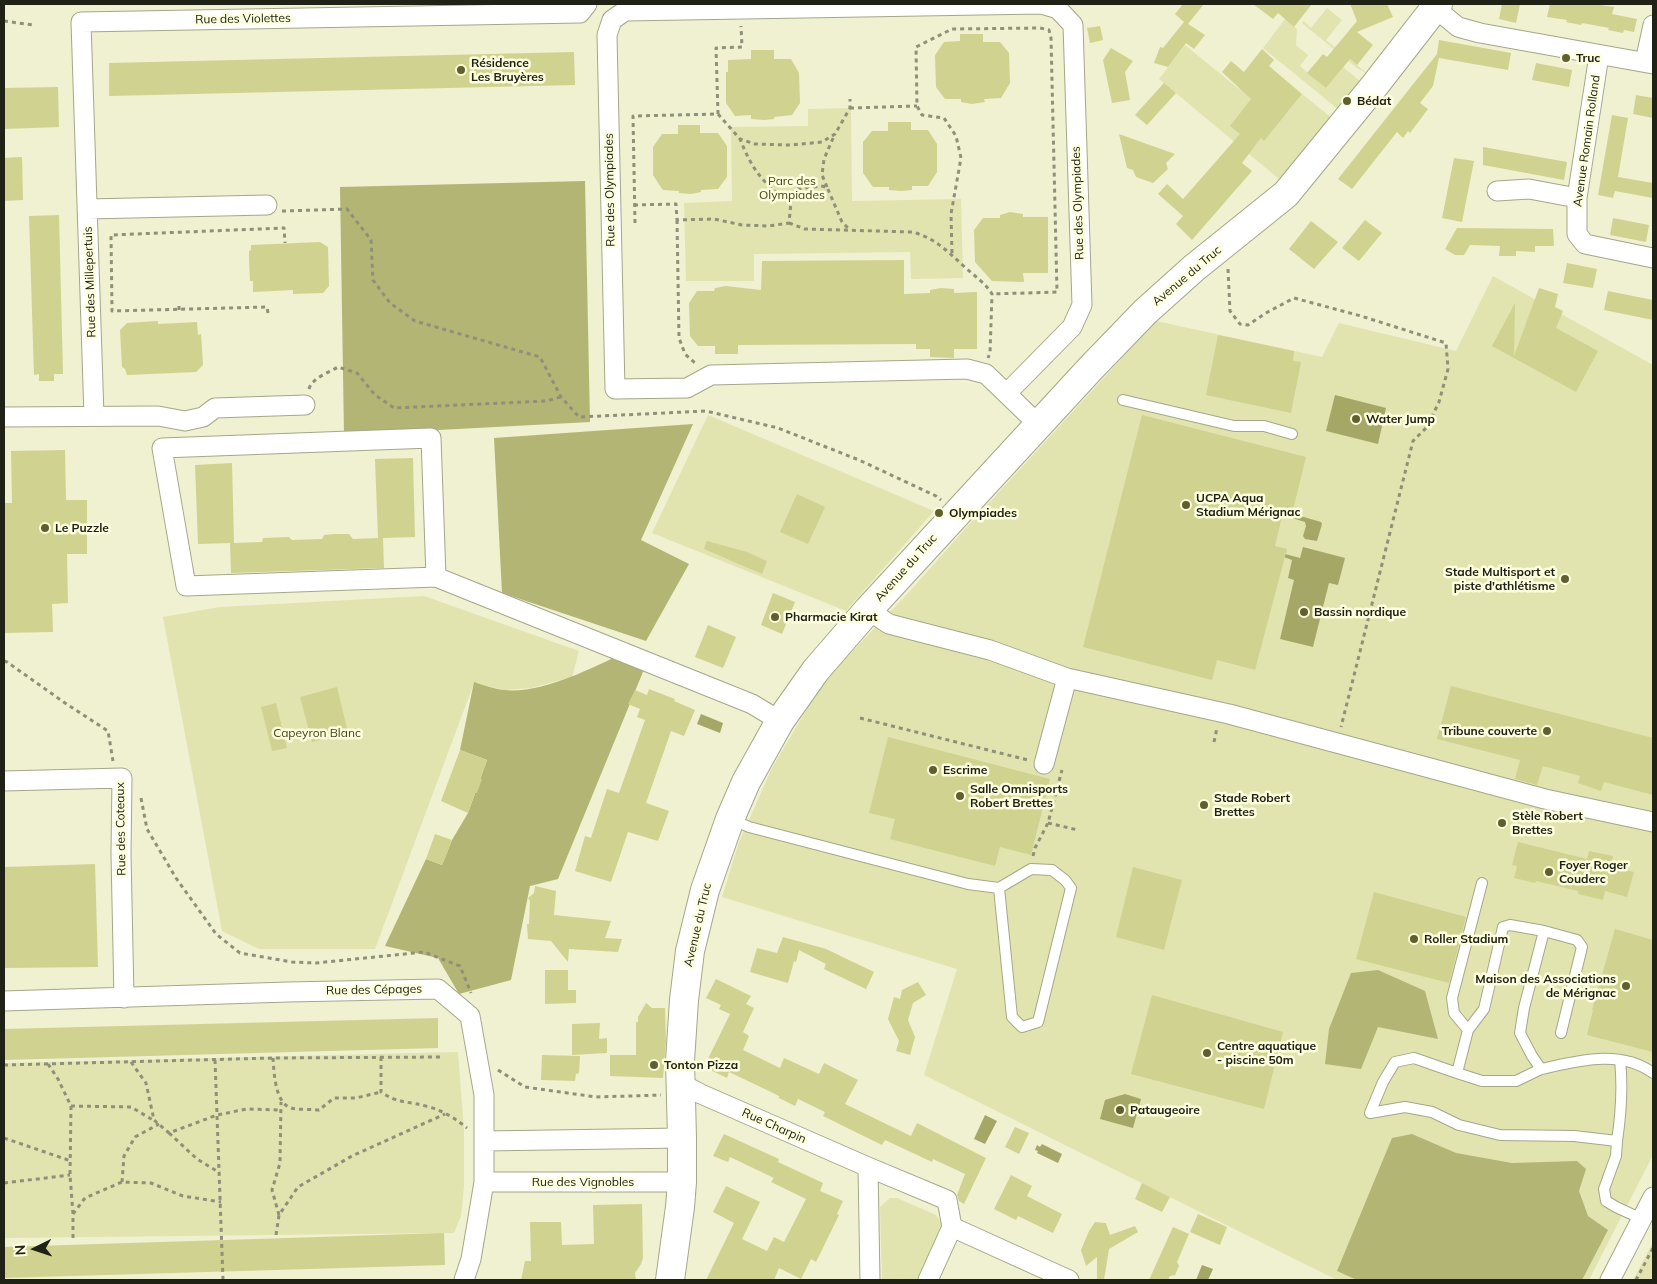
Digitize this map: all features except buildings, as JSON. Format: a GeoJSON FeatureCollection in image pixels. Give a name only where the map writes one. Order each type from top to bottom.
{"type":"FeatureCollection","features":[{"type":"Feature","properties":{"kind":"street","name":"Rue des Violettes"},"geometry":{"type":"LineString","coordinates":[[87,209],[81,22],[580,13],[587,4]]}},
{"type":"Feature","properties":{"kind":"street","name":"Rue des Olympiades"},"geometry":{"type":"LineString","coordinates":[[986,374],[966,369],[711,375],[686,388],[615,389],[607,35],[612,20],[626,11],[1041,4],[1058,9],[1073,25],[1082,305],[1072,327],[1007,393]]}},
{"type":"Feature","properties":{"kind":"street"},"geometry":{"type":"LineString","coordinates":[[1436,6],[1458,27],[1480,33],[1649,63],[1653,25]]}},
{"type":"Feature","properties":{"kind":"street","name":"Avenue du Truc"},"geometry":{"type":"LineString","coordinates":[[670,1280],[682,1182],[682,1138],[673,1088],[690,951],[705,890],[730,819],[746,782],[780,721],[816,670],[868,610],[1145,312],[1286,194],[1365,98],[1436,6]]}},
{"type":"Feature","properties":{"kind":"street","name":"Avenue Romain Rolland"},"geometry":{"type":"LineString","coordinates":[[1599,55],[1576,198],[1577,234],[1584,244],[1653,258]]}},
{"type":"Feature","properties":{"kind":"street"},"geometry":{"type":"LineString","coordinates":[[1497,191],[1529,189],[1576,198]]}},
{"type":"Feature","properties":{"kind":"street","name":"Rue des Millepertuis"},"geometry":{"type":"LineString","coordinates":[[94,416],[87,209],[267,205]]}},
{"type":"Feature","properties":{"kind":"street"},"geometry":{"type":"LineString","coordinates":[[986,374],[1039,425]]}},
{"type":"Feature","properties":{"kind":"street"},"geometry":{"type":"LineString","coordinates":[[4,417],[158,416],[185,421],[203,416],[215,408],[305,405]]}},
{"type":"Feature","properties":{"kind":"street"},"geometry":{"type":"LineString","coordinates":[[436,577],[432,438],[162,448],[186,586],[436,577],[752,704],[780,721]]}},
{"type":"Feature","properties":{"kind":"street"},"geometry":{"type":"LineString","coordinates":[[868,610],[888,624],[990,650],[1067,678],[1222,712],[1545,800],[1653,822]]}},
{"type":"Feature","properties":{"kind":"street"},"geometry":{"type":"LineString","coordinates":[[1044,764],[1067,678]]}},
{"type":"Feature","properties":{"kind":"street","name":"Rue des Coteaux"},"geometry":{"type":"LineString","coordinates":[[4,781],[122,778],[121,854],[124,998]]}},
{"type":"Feature","properties":{"kind":"street","name":"Rue des Cépages"},"geometry":{"type":"LineString","coordinates":[[4,1001],[438,989],[470,1016],[484,1095],[484,1141]]}},
{"type":"Feature","properties":{"kind":"street","name":"Rue Charpin"},"geometry":{"type":"LineString","coordinates":[[673,1088],[701,1094],[947,1200],[952,1227]]}},
{"type":"Feature","properties":{"kind":"street"},"geometry":{"type":"LineString","coordinates":[[464,1280],[472,1259],[484,1182],[484,1141],[682,1138]]}},
{"type":"Feature","properties":{"kind":"street"},"geometry":{"type":"LineString","coordinates":[[868,1167],[870,1280]]}},
{"type":"Feature","properties":{"kind":"street","name":"Rue des Vignobles"},"geometry":{"type":"LineString","coordinates":[[484,1182],[682,1182]]}},
{"type":"Feature","properties":{"kind":"street"},"geometry":{"type":"LineString","coordinates":[[1610,1280],[1653,1197]]}},
{"type":"Feature","properties":{"kind":"street"},"geometry":{"type":"LineString","coordinates":[[928,1280],[952,1227],[1069,1280]]}},
{"type":"Feature","properties":{"kind":"lane"},"geometry":{"type":"LineString","coordinates":[[1123,400],[1234,426],[1264,426],[1292,434]]}},
{"type":"Feature","properties":{"kind":"lane"},"geometry":{"type":"LineString","coordinates":[[730,819],[749,827],[959,882],[999,888],[1031,869],[1052,870],[1066,880],[1071,888],[1038,1022],[1022,1027],[1012,1018],[999,888]]}},
{"type":"Feature","properties":{"kind":"lane"},"geometry":{"type":"LineString","coordinates":[[1468,1030],[1454,1013],[1452,998],[1482,883]]}},
{"type":"Feature","properties":{"kind":"lane"},"geometry":{"type":"LineString","coordinates":[[1457,1073],[1468,1030],[1484,1008],[1503,927],[1510,924],[1578,940],[1582,947],[1561,1033]]}},
{"type":"Feature","properties":{"kind":"lane"},"geometry":{"type":"LineString","coordinates":[[1541,1069],[1520,1032],[1524,1008],[1544,932]]}},
{"type":"Feature","properties":{"kind":"lane"},"geometry":{"type":"LineString","coordinates":[[1617,1141],[1574,1136],[1500,1135],[1459,1125],[1432,1112],[1404,1107],[1370,1113],[1383,1082],[1395,1062],[1414,1058],[1482,1081],[1516,1081],[1541,1069],[1598,1058],[1620,1060],[1643,1066],[1653,1073]]}},
{"type":"Feature","properties":{"kind":"lane"},"geometry":{"type":"LineString","coordinates":[[1620,1060],[1621,1094],[1616,1156],[1604,1189],[1606,1201],[1642,1219]]}},
{"type":"Feature","properties":{"kind":"path"},"geometry":{"type":"LineString","coordinates":[[741,9],[742,47],[716,48],[718,114],[740,139],[746,155],[756,172],[770,188],[791,202]]}},
{"type":"Feature","properties":{"kind":"path"},"geometry":{"type":"LineString","coordinates":[[4,21],[33,25]]}},
{"type":"Feature","properties":{"kind":"path"},"geometry":{"type":"LineString","coordinates":[[952,253],[952,214],[961,158],[956,136],[944,118],[922,116],[917,106],[916,47],[952,29],[1040,28],[1049,30],[1051,38],[1057,292],[992,294]]}},
{"type":"Feature","properties":{"kind":"path"},"geometry":{"type":"LineString","coordinates":[[850,99],[850,108],[835,134],[824,159],[822,175],[842,222],[850,229]]}},
{"type":"Feature","properties":{"kind":"path"},"geometry":{"type":"LineString","coordinates":[[850,108],[917,106]]}},
{"type":"Feature","properties":{"kind":"path"},"geometry":{"type":"LineString","coordinates":[[635,223],[633,116],[718,114]]}},
{"type":"Feature","properties":{"kind":"path"},"geometry":{"type":"LineString","coordinates":[[740,139],[755,144],[790,145],[822,142],[835,134]]}},
{"type":"Feature","properties":{"kind":"path"},"geometry":{"type":"LineString","coordinates":[[789,223],[791,202],[795,189],[821,186],[827,188]]}},
{"type":"Feature","properties":{"kind":"path"},"geometry":{"type":"LineString","coordinates":[[634,205],[676,204],[679,338],[685,354],[700,368]]}},
{"type":"Feature","properties":{"kind":"path"},"geometry":{"type":"LineString","coordinates":[[677,220],[714,219],[742,225],[769,226],[789,223],[805,229],[912,232],[925,235],[952,253],[988,287],[992,294],[990,353],[986,363],[986,374]]}},
{"type":"Feature","properties":{"kind":"path"},"geometry":{"type":"LineString","coordinates":[[268,313],[267,307],[112,311],[110,235],[284,228],[285,243]]}},
{"type":"Feature","properties":{"kind":"path"},"geometry":{"type":"LineString","coordinates":[[1217,250],[1228,264],[1230,311],[1240,324],[1248,325],[1294,298],[1361,316],[1446,343],[1448,369],[1439,402],[1427,427],[1413,440],[1337,742]]}},
{"type":"Feature","properties":{"kind":"path"},"geometry":{"type":"LineString","coordinates":[[179,302],[179,310]]}},
{"type":"Feature","properties":{"kind":"path"},"geometry":{"type":"LineString","coordinates":[[305,405],[310,386],[317,378],[338,367],[357,373],[375,395],[394,408],[546,401],[561,396]]}},
{"type":"Feature","properties":{"kind":"path"},"geometry":{"type":"LineString","coordinates":[[4,661],[108,731],[114,765]]}},
{"type":"Feature","properties":{"kind":"path"},"geometry":{"type":"LineString","coordinates":[[860,718],[1062,769],[1048,823],[1035,848],[1031,869]]}},
{"type":"Feature","properties":{"kind":"path"},"geometry":{"type":"LineString","coordinates":[[139,791],[147,829],[176,878],[216,934],[240,953],[292,962],[316,963],[424,952],[460,966],[475,1001]]}},
{"type":"Feature","properties":{"kind":"path"},"geometry":{"type":"LineString","coordinates":[[1048,823],[1078,830]]}},
{"type":"Feature","properties":{"kind":"path"},"geometry":{"type":"LineString","coordinates":[[381,1057],[381,1092]]}},
{"type":"Feature","properties":{"kind":"path"},"geometry":{"type":"LineString","coordinates":[[4,1065],[273,1058],[441,1057]]}},
{"type":"Feature","properties":{"kind":"path"},"geometry":{"type":"LineString","coordinates":[[273,1058],[274,1078],[281,1101],[280,1163],[272,1190],[279,1215],[276,1235]]}},
{"type":"Feature","properties":{"kind":"path"},"geometry":{"type":"LineString","coordinates":[[215,1060],[223,1280]]}},
{"type":"Feature","properties":{"kind":"path"},"geometry":{"type":"LineString","coordinates":[[131,1062],[146,1083],[154,1120]]}},
{"type":"Feature","properties":{"kind":"path"},"geometry":{"type":"LineString","coordinates":[[48,1064],[58,1079],[71,1106],[70,1175],[73,1238]]}},
{"type":"Feature","properties":{"kind":"path"},"geometry":{"type":"LineString","coordinates":[[491,1066],[526,1087],[596,1097],[658,1096],[673,1088]]}},
{"type":"Feature","properties":{"kind":"path"},"geometry":{"type":"LineString","coordinates":[[281,1101],[290,1108],[319,1110],[334,1098],[356,1098],[381,1092],[392,1100],[430,1107],[454,1118],[484,1141]]}},
{"type":"Feature","properties":{"kind":"path"},"geometry":{"type":"LineString","coordinates":[[71,1106],[130,1107],[154,1120],[196,1159],[220,1173]]}},
{"type":"Feature","properties":{"kind":"path"},"geometry":{"type":"LineString","coordinates":[[169,1133],[217,1115],[247,1109],[281,1110]]}},
{"type":"Feature","properties":{"kind":"path"},"geometry":{"type":"LineString","coordinates":[[279,1215],[298,1187],[352,1156],[445,1114]]}},
{"type":"Feature","properties":{"kind":"path"},"geometry":{"type":"LineString","coordinates":[[122,1182],[124,1156],[135,1138],[159,1124]]}},
{"type":"Feature","properties":{"kind":"path"},"geometry":{"type":"LineString","coordinates":[[4,1138],[71,1161]]}},
{"type":"Feature","properties":{"kind":"path"},"geometry":{"type":"LineString","coordinates":[[4,1183],[70,1175]]}},
{"type":"Feature","properties":{"kind":"path"},"geometry":{"type":"LineString","coordinates":[[73,1214],[85,1198],[122,1182],[151,1183],[183,1196],[221,1202]]}},
{"type":"Feature","properties":{"kind":"path"},"geometry":{"type":"LineString","coordinates":[[1636,1280],[1653,1248]]}},
{"type":"Feature","properties":{"kind":"green space"},"geometry":{"type":"Polygon","coordinates":[[[1327,8],[1342,20],[1326,40],[1368,74],[1357,68],[1302,23],[1304,21],[1311,28],[1327,8]]]}},
{"type":"Feature","properties":{"kind":"green space"},"geometry":{"type":"Polygon","coordinates":[[[1285,19],[1297,29],[1296,45],[1308,55],[1300,66],[1326,88],[1343,67],[1361,82],[1339,110],[1263,48],[1285,19]]]}},
{"type":"Feature","properties":{"kind":"green space"},"geometry":{"type":"Polygon","coordinates":[[[1185,45],[1239,89],[1246,82],[1286,114],[1302,94],[1332,118],[1287,174],[1279,179],[1159,79],[1185,45]],[[1245,107],[1255,146],[1261,138],[1264,140],[1245,107]]]}},
{"type":"Feature","properties":{"kind":"green space","name":"Parc des Olympiades"},"geometry":{"type":"Polygon","coordinates":[[[851,108],[852,201],[961,199],[963,278],[911,279],[910,252],[754,254],[754,281],[686,281],[684,203],[732,201],[731,127],[808,126],[808,109],[851,108]]]}},
{"type":"Feature","properties":{"kind":"green space","name":"Stade Robert Brettes"},"geometry":{"type":"Polygon","coordinates":[[[1493,276],[1653,365],[1653,1155],[1589,1280],[1337,1280],[924,1075],[957,969],[722,897],[739,842],[772,768],[823,682],[910,591],[1156,321],[1322,357],[1339,323],[1456,351],[1493,276]]]}},
{"type":"Feature","properties":{"kind":"green space"},"geometry":{"type":"Polygon","coordinates":[[[708,415],[934,511],[846,611],[652,533],[708,415]]]}},
{"type":"Feature","properties":{"kind":"green space","name":"Capeyron Blanc"},"geometry":{"type":"Polygon","coordinates":[[[424,596],[579,651],[572,677],[531,688],[504,690],[474,683],[375,949],[259,949],[222,931],[163,617],[220,607],[424,596]]]}},
{"type":"Feature","properties":{"kind":"green space"},"geometry":{"type":"Polygon","coordinates":[[[458,1052],[464,1131],[464,1186],[461,1216],[454,1233],[4,1238],[4,1063],[458,1052]]]}},
{"type":"Feature","properties":{"kind":"green space"},"geometry":{"type":"Polygon","coordinates":[[[890,1198],[897,1198],[936,1215],[943,1229],[920,1280],[882,1280],[880,1207],[890,1198]]]}},
{"type":"Feature","properties":{"kind":"green space"},"geometry":{"type":"Polygon","coordinates":[[[1653,1242],[1653,1280],[1633,1280],[1653,1242]]]}},
{"type":"Feature","properties":{"kind":"shaded area"},"geometry":{"type":"Polygon","coordinates":[[[585,181],[590,422],[344,435],[340,187],[585,181]]]}},
{"type":"Feature","properties":{"kind":"shaded area","name":"Water Jump"},"geometry":{"type":"Polygon","coordinates":[[[1335,395],[1386,408],[1378,444],[1326,431],[1335,395]]]}},
{"type":"Feature","properties":{"kind":"shaded area"},"geometry":{"type":"Polygon","coordinates":[[[693,424],[641,540],[689,564],[646,641],[502,593],[494,438],[693,424]]]}},
{"type":"Feature","properties":{"kind":"shaded area"},"geometry":{"type":"Polygon","coordinates":[[[1283,511],[1321,522],[1317,541],[1305,539],[1303,536],[1306,526],[1305,522],[1282,515],[1283,511]]]}},
{"type":"Feature","properties":{"kind":"shaded area","name":"Bassin nordique"},"geometry":{"type":"Polygon","coordinates":[[[1303,547],[1345,558],[1338,585],[1329,583],[1313,647],[1280,639],[1294,580],[1288,578],[1292,560],[1284,557],[1285,554],[1300,558],[1303,547]]]}},
{"type":"Feature","properties":{"kind":"shaded area"},"geometry":{"type":"Polygon","coordinates":[[[624,653],[645,667],[558,879],[530,886],[511,980],[459,994],[438,958],[385,946],[426,859],[442,865],[452,840],[468,813],[487,760],[460,750],[474,682],[504,690],[534,688],[565,679],[624,653]]]}},
{"type":"Feature","properties":{"kind":"shaded area"},"geometry":{"type":"Polygon","coordinates":[[[701,714],[723,723],[720,733],[697,724],[701,714]]]}},
{"type":"Feature","properties":{"kind":"shaded area"},"geometry":{"type":"Polygon","coordinates":[[[1378,970],[1425,991],[1438,1039],[1378,1027],[1361,1069],[1325,1064],[1329,1029],[1351,973],[1378,970]]]}},
{"type":"Feature","properties":{"kind":"shaded area","name":"Pataugeoire"},"geometry":{"type":"Polygon","coordinates":[[[1125,1094],[1141,1099],[1133,1128],[1100,1119],[1105,1100],[1125,1094]]]}},
{"type":"Feature","properties":{"kind":"shaded area"},"geometry":{"type":"Polygon","coordinates":[[[985,1115],[997,1121],[985,1144],[974,1139],[985,1115]]]}},
{"type":"Feature","properties":{"kind":"shaded area"},"geometry":{"type":"Polygon","coordinates":[[[1412,1134],[1456,1153],[1512,1163],[1577,1161],[1586,1169],[1579,1191],[1588,1216],[1608,1230],[1582,1280],[1357,1280],[1337,1271],[1392,1138],[1412,1134]]]}},
{"type":"Feature","properties":{"kind":"shaded area"},"geometry":{"type":"Polygon","coordinates":[[[1042,1144],[1062,1154],[1058,1163],[1037,1153],[1038,1151],[1035,1150],[1037,1145],[1040,1147],[1042,1144]]]}},
{"type":"Feature","properties":{"kind":"shaded area"},"geometry":{"type":"Polygon","coordinates":[[[1202,1265],[1213,1269],[1208,1280],[1196,1280],[1202,1265]]]}},
{"type":"Feature","properties":{"kind":"place","name":"Truc"},"geometry":{"type":"Point","coordinates":[1566,58]}},
{"type":"Feature","properties":{"kind":"place","name":"Résidence Les Bruyères"},"geometry":{"type":"Point","coordinates":[461,70]}},
{"type":"Feature","properties":{"kind":"place","name":"Bédat"},"geometry":{"type":"Point","coordinates":[1347,101]}},
{"type":"Feature","properties":{"kind":"place","name":"Water Jump"},"geometry":{"type":"Point","coordinates":[1356,419]}},
{"type":"Feature","properties":{"kind":"place","name":"UCPA Aqua Stadium Mérignac"},"geometry":{"type":"Point","coordinates":[1186,505]}},
{"type":"Feature","properties":{"kind":"place","name":"Olympiades"},"geometry":{"type":"Point","coordinates":[939,513]}},
{"type":"Feature","properties":{"kind":"place","name":"Le Puzzle"},"geometry":{"type":"Point","coordinates":[45,528]}},
{"type":"Feature","properties":{"kind":"place","name":"Stade Multisport et piste d'athlétisme"},"geometry":{"type":"Point","coordinates":[1565,579]}},
{"type":"Feature","properties":{"kind":"place","name":"Bassin nordique"},"geometry":{"type":"Point","coordinates":[1304,612]}},
{"type":"Feature","properties":{"kind":"place","name":"Pharmacie Kirat"},"geometry":{"type":"Point","coordinates":[775,617]}},
{"type":"Feature","properties":{"kind":"place","name":"Tribune couverte"},"geometry":{"type":"Point","coordinates":[1547,731]}},
{"type":"Feature","properties":{"kind":"place","name":"Escrime"},"geometry":{"type":"Point","coordinates":[933,770]}},
{"type":"Feature","properties":{"kind":"place","name":"Salle Omnisports Robert Brettes"},"geometry":{"type":"Point","coordinates":[960,796]}},
{"type":"Feature","properties":{"kind":"place","name":"Stade Robert Brettes"},"geometry":{"type":"Point","coordinates":[1204,805]}},
{"type":"Feature","properties":{"kind":"place","name":"Stèle Robert Brettes"},"geometry":{"type":"Point","coordinates":[1502,823]}},
{"type":"Feature","properties":{"kind":"place","name":"Foyer Roger Couderc"},"geometry":{"type":"Point","coordinates":[1549,872]}},
{"type":"Feature","properties":{"kind":"place","name":"Roller Stadium"},"geometry":{"type":"Point","coordinates":[1414,939]}},
{"type":"Feature","properties":{"kind":"place","name":"Maison des Associations de Mérignac"},"geometry":{"type":"Point","coordinates":[1626,986]}},
{"type":"Feature","properties":{"kind":"place","name":"Centre aquatique - piscine 50m"},"geometry":{"type":"Point","coordinates":[1207,1053]}},
{"type":"Feature","properties":{"kind":"place","name":"Tonton Pizza"},"geometry":{"type":"Point","coordinates":[654,1065]}},
{"type":"Feature","properties":{"kind":"place","name":"Pataugeoire"},"geometry":{"type":"Point","coordinates":[1120,1110]}}]}
